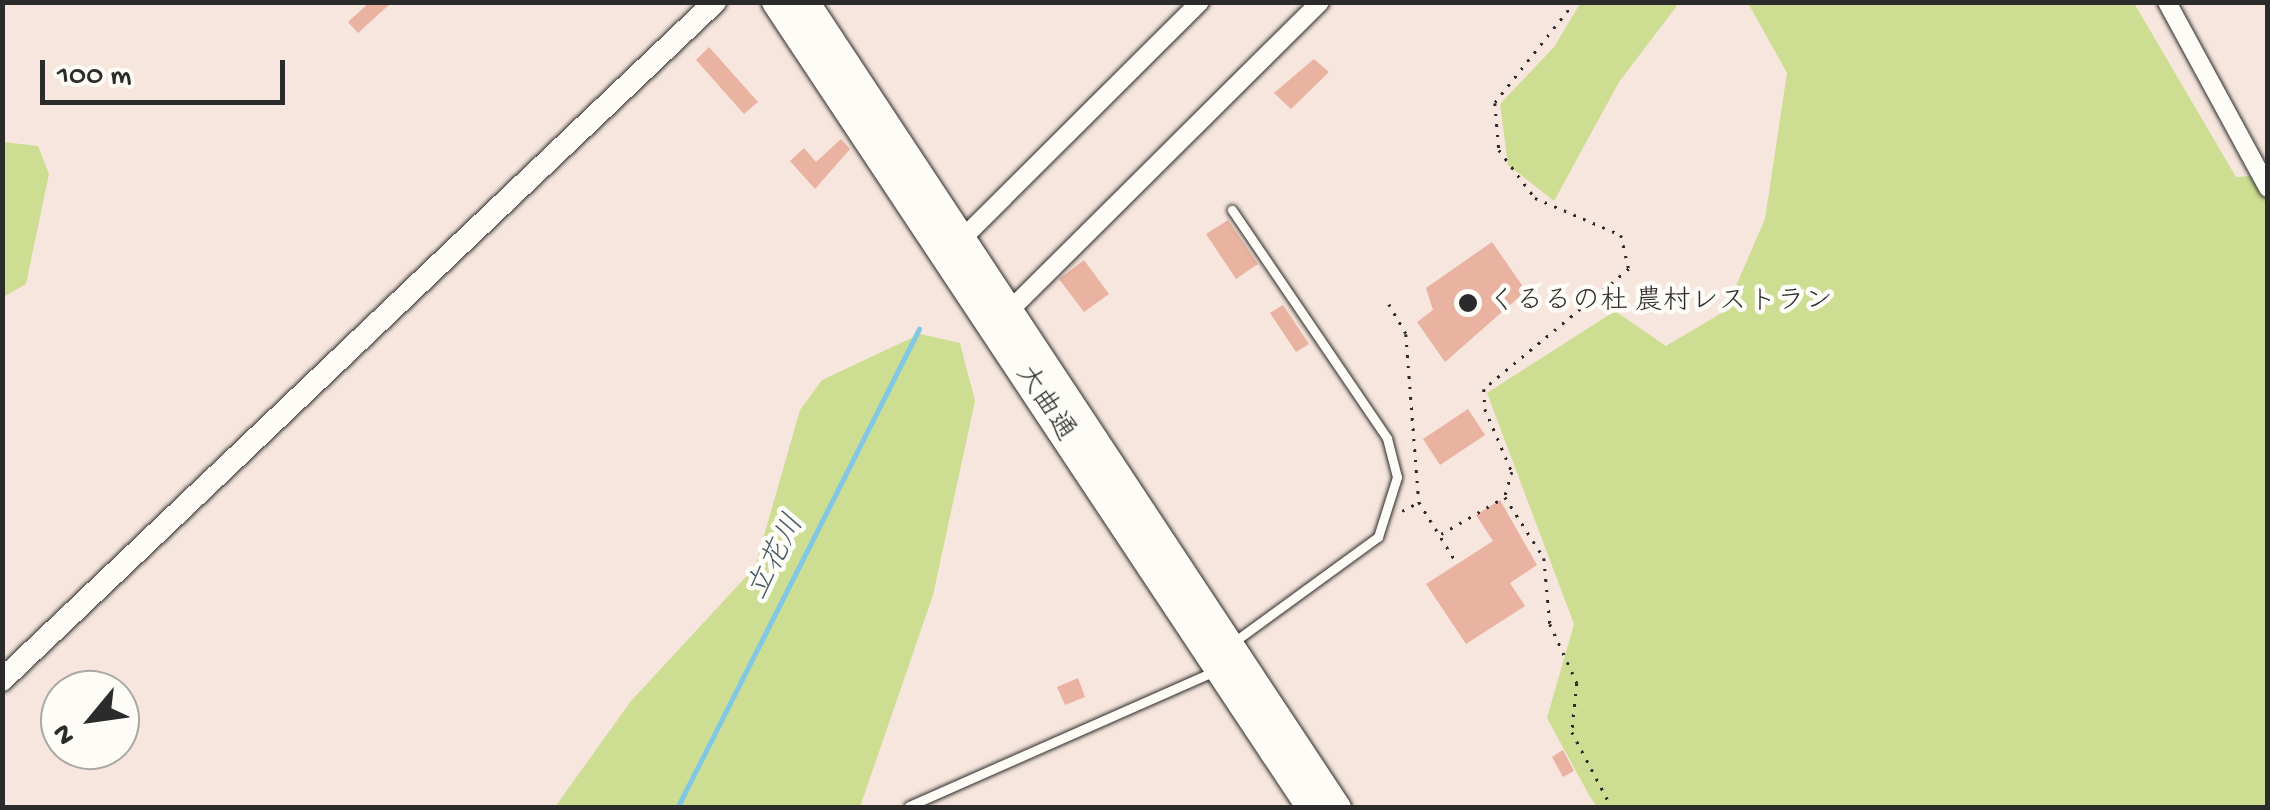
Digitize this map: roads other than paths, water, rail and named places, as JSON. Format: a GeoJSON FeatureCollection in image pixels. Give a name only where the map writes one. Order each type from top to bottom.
{"type":"FeatureCollection","features":[{"type":"Feature","properties":{"kind":"main road","name":"大曲通"},"geometry":{"type":"LineString","coordinates":[[776,2],[1224,656],[1337,808]]}},
{"type":"Feature","properties":{"kind":"main road","name":"大曲通"},"geometry":{"type":"LineString","coordinates":[[804,2],[1010,310],[1224,656],[1311,808]]}},
{"type":"Feature","properties":{"kind":"street"},"geometry":{"type":"LineString","coordinates":[[2,680],[715,2]]}},
{"type":"Feature","properties":{"kind":"street"},"geometry":{"type":"LineString","coordinates":[[962,239],[1200,2]]}},
{"type":"Feature","properties":{"kind":"street"},"geometry":{"type":"LineString","coordinates":[[1010,310],[1320,2]]}},
{"type":"Feature","properties":{"kind":"street"},"geometry":{"type":"LineString","coordinates":[[2167,2],[2268,188]]}},
{"type":"Feature","properties":{"kind":"lane"},"geometry":{"type":"LineString","coordinates":[[909,806],[1224,656],[1355,559],[1391,510],[1397,477],[1387,438],[1232,210]]}},
{"type":"Feature","properties":{"kind":"waterway","name":"立花川"},"geometry":{"type":"LineString","coordinates":[[677,808],[919,329]]}},
{"type":"Feature","properties":{"kind":"place","name":"くるるの杜 農村レストラン"},"geometry":{"type":"Point","coordinates":[1468,303]}}]}
